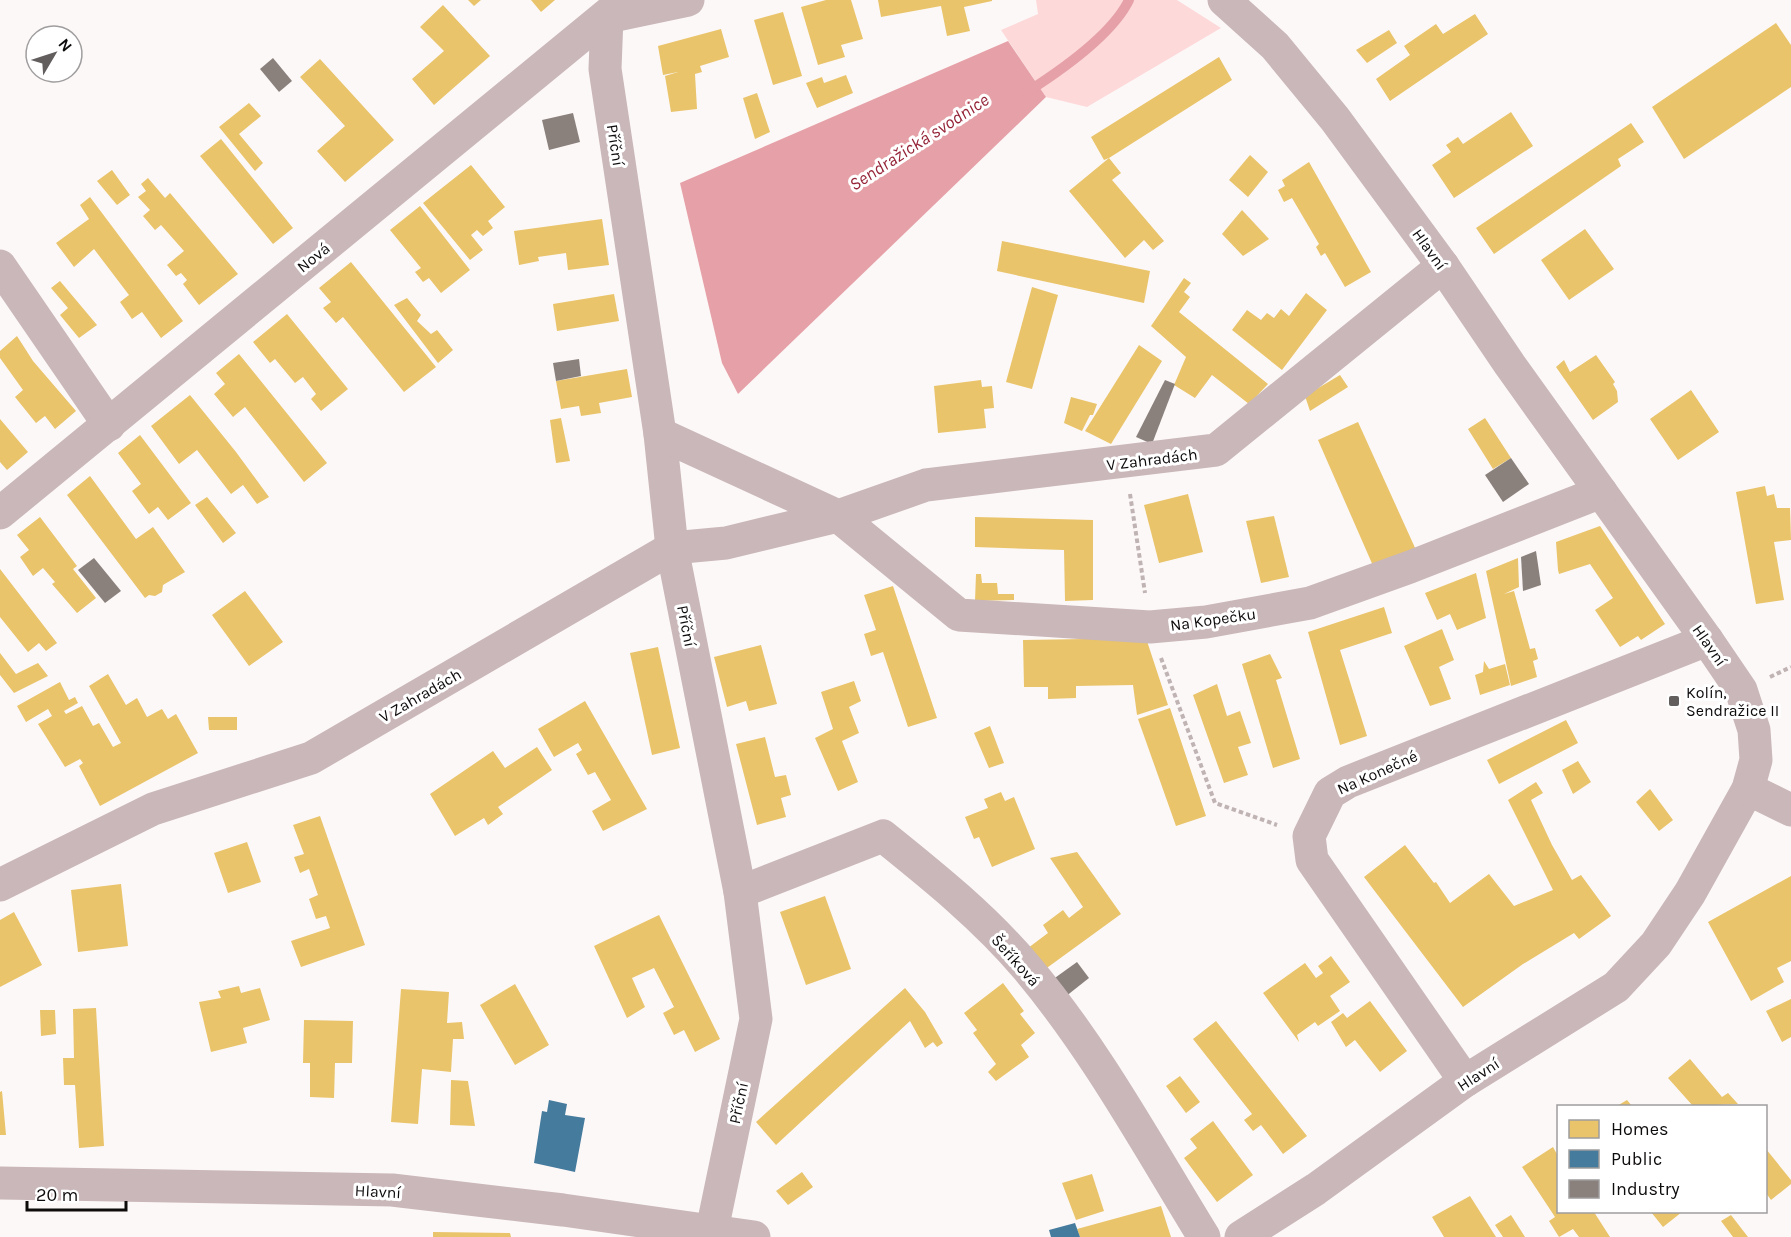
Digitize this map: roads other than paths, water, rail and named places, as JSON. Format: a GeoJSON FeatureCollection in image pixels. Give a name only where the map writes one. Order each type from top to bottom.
{"type":"FeatureCollection","features":[{"type":"Feature","properties":{"kind":"street"},"geometry":{"type":"LineString","coordinates":[[616,8],[688,0]]}},
{"type":"Feature","properties":{"kind":"street","name":"Hlavní"},"geometry":{"type":"LineString","coordinates":[[1224,0],[1275,46],[1335,119],[1443,266],[1707,640],[1741,690],[1754,730],[1756,760],[1748,789],[1690,892],[1656,944],[1616,987],[1466,1081],[1316,1188],[1241,1237]]}},
{"type":"Feature","properties":{"kind":"street","name":"Nová"},"geometry":{"type":"LineString","coordinates":[[0,513],[616,8]]}},
{"type":"Feature","properties":{"kind":"street","name":"Příční"},"geometry":{"type":"LineString","coordinates":[[616,8],[604,69],[660,434],[672,548],[740,892],[756,1019],[712,1230]]}},
{"type":"Feature","properties":{"kind":"street"},"geometry":{"type":"LineString","coordinates":[[0,266],[109,425]]}},
{"type":"Feature","properties":{"kind":"street","name":"V Zahradách"},"geometry":{"type":"LineString","coordinates":[[0,885],[153,809],[311,759],[672,548],[726,543],[838,516],[926,484],[1216,450],[1443,266]]}},
{"type":"Feature","properties":{"kind":"street"},"geometry":{"type":"LineString","coordinates":[[660,434],[838,516]]}},
{"type":"Feature","properties":{"kind":"street","name":"Na Kopečku"},"geometry":{"type":"LineString","coordinates":[[838,516],[959,615],[1150,627],[1206,622],[1310,603],[1410,567],[1601,492]]}},
{"type":"Feature","properties":{"kind":"street","name":"Na Konečné"},"geometry":{"type":"LineString","coordinates":[[1466,1081],[1312,860],[1309,836],[1330,793],[1348,782],[1707,640]]}},
{"type":"Feature","properties":{"kind":"street"},"geometry":{"type":"LineString","coordinates":[[1748,789],[1791,810]]}},
{"type":"Feature","properties":{"kind":"street","name":"Šeříková"},"geometry":{"type":"LineString","coordinates":[[740,892],[883,836],[950,890],[1026,967],[1089,1049],[1204,1237]]}},
{"type":"Feature","properties":{"kind":"street","name":"Hlavní"},"geometry":{"type":"LineString","coordinates":[[0,1183],[392,1191],[564,1224],[712,1230],[754,1237]]}},
{"type":"Feature","properties":{"kind":"water"},"geometry":{"type":"Polygon","coordinates":[[[1008,41],[1046,97],[738,394],[722,363],[680,183],[1008,41]]]}},
{"type":"Feature","properties":{"kind":"waterway","name":"Sendražická svodnice"},"geometry":{"type":"LineString","coordinates":[[1027,92],[1069,63],[1098,39],[1111,26],[1129,0]]}},
{"type":"Feature","properties":{"kind":"place","name":"Kolín, Sendražice II"},"geometry":{"type":"Point","coordinates":[1674,701]}}]}
